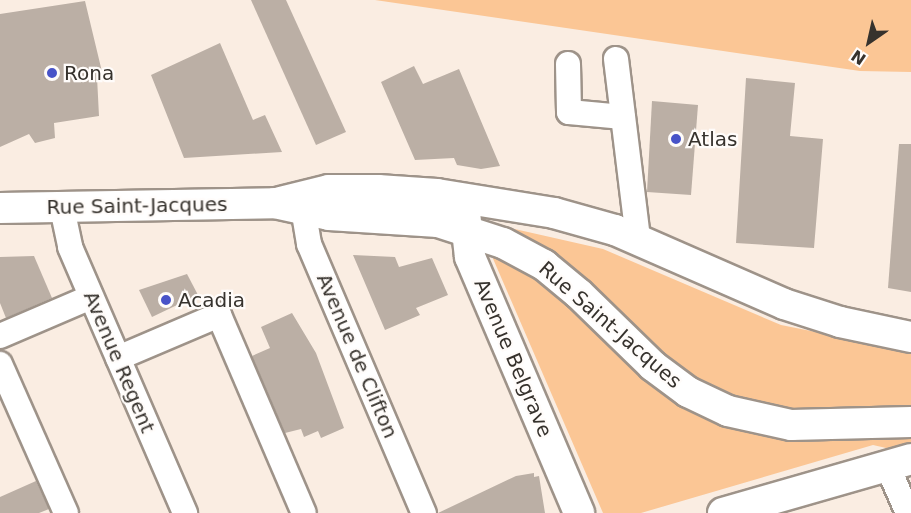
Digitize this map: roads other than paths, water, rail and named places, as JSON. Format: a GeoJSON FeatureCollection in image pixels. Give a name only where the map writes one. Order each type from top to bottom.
{"type":"FeatureCollection","features":[{"type":"Feature","properties":{"kind":"main road","name":"Rue Saint-Jacques"},"geometry":{"type":"LineString","coordinates":[[0,208],[293,203],[351,189],[465,198],[554,213],[638,239],[784,304],[840,322],[911,337]]}},
{"type":"Feature","properties":{"kind":"main road","name":"Avenue Belgrave"},"geometry":{"type":"LineString","coordinates":[[465,198],[465,229],[470,257],[579,513]]}},
{"type":"Feature","properties":{"kind":"main road","name":"Rue Saint-Jacques"},"geometry":{"type":"LineString","coordinates":[[293,203],[329,215],[438,222],[465,229],[544,265],[579,294],[653,366],[688,392],[728,411],[799,426],[911,422]]}},
{"type":"Feature","properties":{"kind":"main road"},"geometry":{"type":"LineString","coordinates":[[723,513],[899,462]]}},
{"type":"Feature","properties":{"kind":"street"},"geometry":{"type":"LineString","coordinates":[[616,59],[638,239]]}},
{"type":"Feature","properties":{"kind":"street"},"geometry":{"type":"LineString","coordinates":[[568,64],[569,112],[623,117]]}},
{"type":"Feature","properties":{"kind":"street","name":"Avenue de Clifton"},"geometry":{"type":"LineString","coordinates":[[293,203],[424,513]]}},
{"type":"Feature","properties":{"kind":"street","name":"Avenue Regent"},"geometry":{"type":"LineString","coordinates":[[62,208],[66,234],[185,513]]}},
{"type":"Feature","properties":{"kind":"street"},"geometry":{"type":"LineString","coordinates":[[0,336],[92,297]]}},
{"type":"Feature","properties":{"kind":"street"},"geometry":{"type":"LineString","coordinates":[[118,358],[219,315],[304,513]]}},
{"type":"Feature","properties":{"kind":"street"},"geometry":{"type":"LineString","coordinates":[[0,364],[66,513]]}},
{"type":"Feature","properties":{"kind":"street"},"geometry":{"type":"LineString","coordinates":[[899,462],[908,513]]}},
{"type":"Feature","properties":{"kind":"place","name":"Rona"},"geometry":{"type":"Point","coordinates":[52,73]}},
{"type":"Feature","properties":{"kind":"place","name":"Atlas"},"geometry":{"type":"Point","coordinates":[676,139]}},
{"type":"Feature","properties":{"kind":"place","name":"Acadia"},"geometry":{"type":"Point","coordinates":[166,300]}}]}
